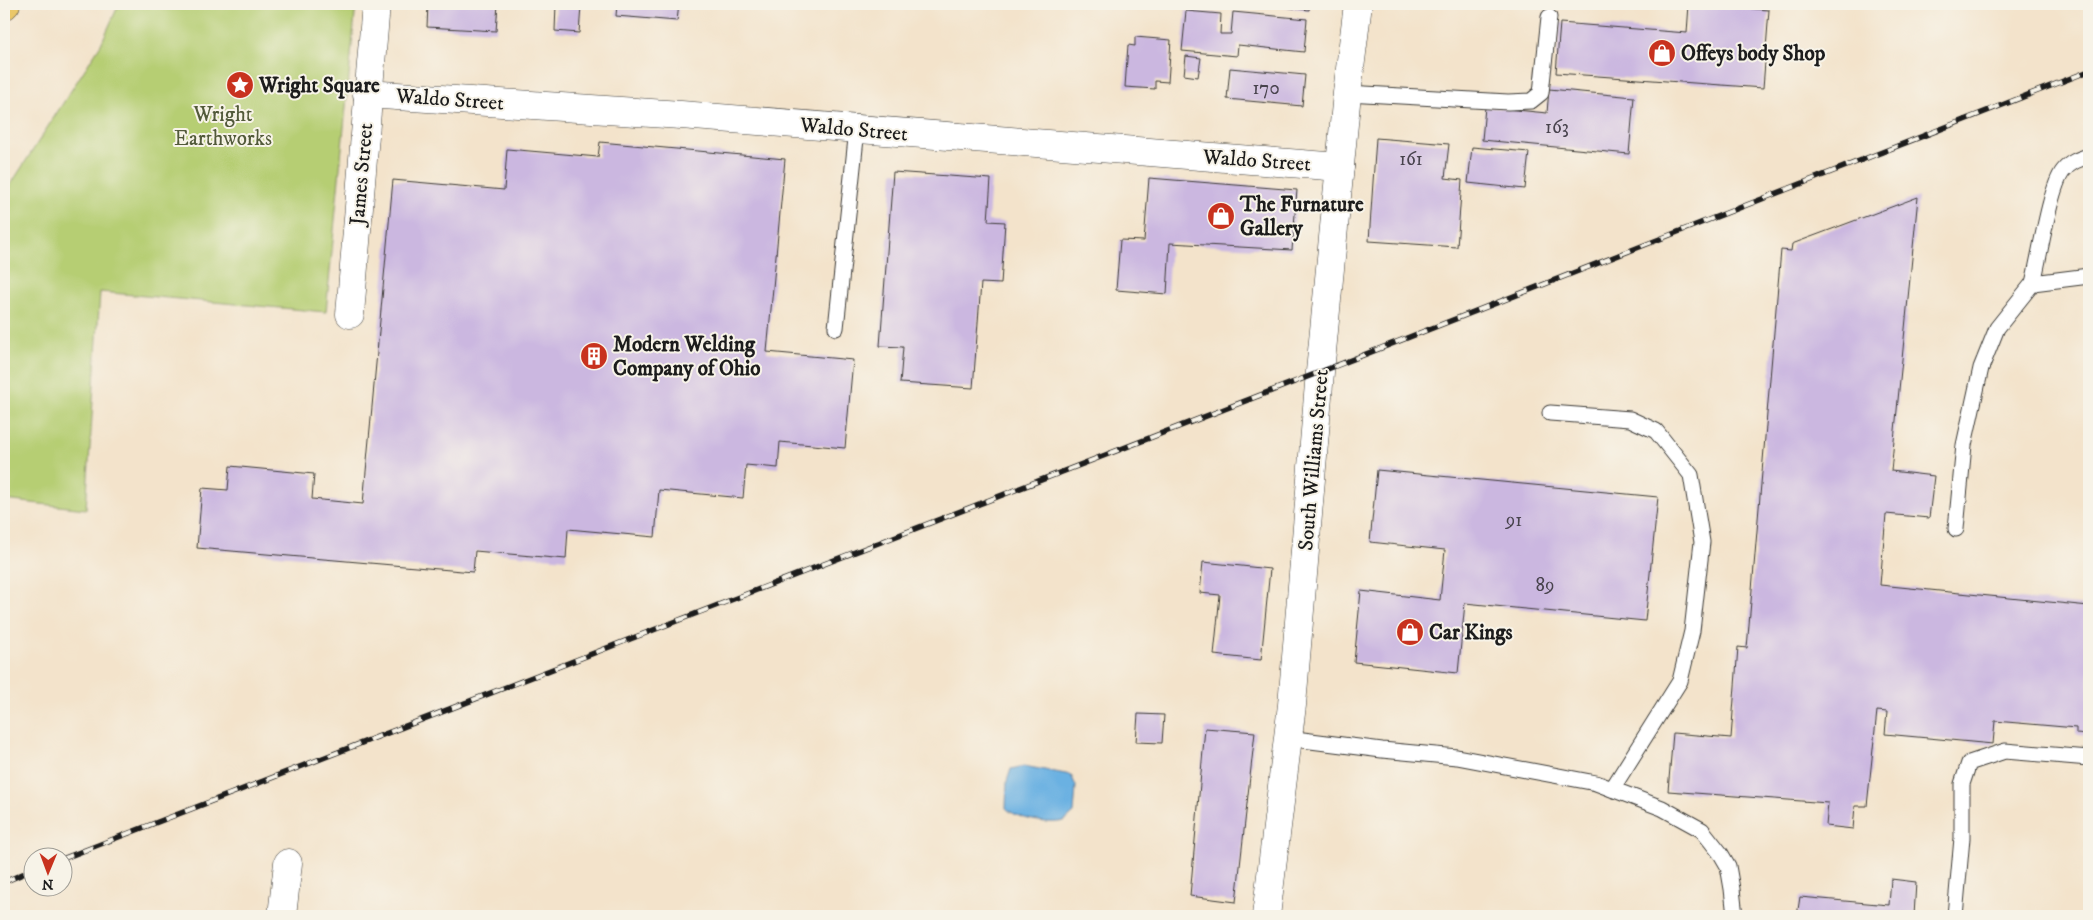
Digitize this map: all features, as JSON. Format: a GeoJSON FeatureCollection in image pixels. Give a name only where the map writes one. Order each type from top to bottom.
{"type":"FeatureCollection","features":[{"type":"Feature","properties":{"kind":"street","name":"James Street"},"geometry":{"type":"LineString","coordinates":[[350,314],[376,4]]}},
{"type":"Feature","properties":{"kind":"street","name":"South Williams Street"},"geometry":{"type":"LineString","coordinates":[[1266,916],[1292,705],[1340,167],[1358,4]]}},
{"type":"Feature","properties":{"kind":"street","name":"Waldo Street"},"geometry":{"type":"LineString","coordinates":[[367,94],[857,129],[1340,167]]}},
{"type":"Feature","properties":{"kind":"street"},"geometry":{"type":"LineString","coordinates":[[282,916],[288,863]]}},
{"type":"Feature","properties":{"kind":"lane"},"geometry":{"type":"LineString","coordinates":[[1347,93],[1508,102],[1531,101],[1541,93],[1549,18]]}},
{"type":"Feature","properties":{"kind":"lane"},"geometry":{"type":"LineString","coordinates":[[836,328],[857,129]]}},
{"type":"Feature","properties":{"kind":"lane"},"geometry":{"type":"LineString","coordinates":[[1956,529],[1964,446],[1981,368],[1997,328],[2033,284],[2055,188],[2062,172],[2072,161],[2089,156]]}},
{"type":"Feature","properties":{"kind":"lane"},"geometry":{"type":"LineString","coordinates":[[2033,284],[2089,276]]}},
{"type":"Feature","properties":{"kind":"lane"},"geometry":{"type":"LineString","coordinates":[[1550,413],[1630,419],[1656,431],[1691,475],[1702,542],[1692,631],[1680,682],[1612,789]]}},
{"type":"Feature","properties":{"kind":"lane"},"geometry":{"type":"LineString","coordinates":[[1287,738],[1457,757],[1596,783],[1662,808],[1702,830],[1721,854],[1728,866],[1735,916]]}},
{"type":"Feature","properties":{"kind":"lane"},"geometry":{"type":"LineString","coordinates":[[1955,916],[1962,838],[1962,784],[1969,763],[2005,751],[2089,758]]}},
{"type":"Feature","properties":{"kind":"green space","name":"Wright Earthworks"},"geometry":{"type":"Polygon","coordinates":[[[119,4],[356,4],[326,312],[100,292],[86,509],[4,500],[4,195],[101,44],[119,4]]]}},
{"type":"Feature","properties":{"kind":"water"},"geometry":{"type":"Polygon","coordinates":[[[1024,766],[1071,775],[1076,786],[1074,813],[1064,821],[1050,822],[1025,818],[1006,808],[1007,781],[1011,769],[1024,766]]]}},
{"type":"Feature","properties":{"kind":"building"},"geometry":{"type":"Polygon","coordinates":[[[428,4],[498,4],[496,31],[427,27],[428,4]]]}},
{"type":"Feature","properties":{"kind":"building"},"geometry":{"type":"Polygon","coordinates":[[[556,4],[581,6],[579,33],[555,31],[556,4]]]}},
{"type":"Feature","properties":{"kind":"building"},"geometry":{"type":"Polygon","coordinates":[[[617,4],[679,4],[677,21],[616,16],[617,4]]]}},
{"type":"Feature","properties":{"kind":"building"},"geometry":{"type":"Polygon","coordinates":[[[1260,4],[1310,4],[1309,10],[1260,4]]]}},
{"type":"Feature","properties":{"kind":"building","name":"Offeys body Shop"},"geometry":{"type":"Polygon","coordinates":[[[1689,4],[1769,10],[1763,88],[1556,73],[1560,23],[1687,33],[1689,4]]]}},
{"type":"Feature","properties":{"kind":"building"},"geometry":{"type":"Polygon","coordinates":[[[1186,11],[1221,14],[1220,34],[1231,34],[1233,12],[1307,19],[1304,52],[1238,45],[1237,56],[1182,51],[1186,11]]]}},
{"type":"Feature","properties":{"kind":"building"},"geometry":{"type":"Polygon","coordinates":[[[1135,37],[1171,40],[1168,82],[1155,81],[1155,89],[1125,87],[1128,45],[1135,46],[1135,37]]]}},
{"type":"Feature","properties":{"kind":"building"},"geometry":{"type":"Polygon","coordinates":[[[1186,56],[1201,58],[1198,77],[1184,75],[1186,56]]]}},
{"type":"Feature","properties":{"kind":"building"},"geometry":{"type":"Polygon","coordinates":[[[1230,68],[1305,75],[1302,106],[1227,99],[1230,68]]]}},
{"type":"Feature","properties":{"kind":"building"},"geometry":{"type":"Polygon","coordinates":[[[1549,89],[1634,97],[1629,154],[1482,140],[1485,107],[1547,113],[1549,89]]]}},
{"type":"Feature","properties":{"kind":"building"},"geometry":{"type":"Polygon","coordinates":[[[1376,138],[1449,144],[1445,178],[1462,180],[1457,247],[1369,241],[1376,138]]]}},
{"type":"Feature","properties":{"kind":"building","name":"Modern Welding Company of Ohio"},"geometry":{"type":"Polygon","coordinates":[[[600,142],[785,159],[767,352],[853,360],[845,448],[780,442],[778,468],[746,465],[743,498],[659,490],[655,537],[568,529],[566,559],[475,551],[473,572],[197,548],[202,488],[228,490],[230,466],[314,474],[312,499],[363,504],[393,180],[504,190],[507,149],[598,157],[600,142]]]}},
{"type":"Feature","properties":{"kind":"building"},"geometry":{"type":"Polygon","coordinates":[[[1472,147],[1529,152],[1525,189],[1468,183],[1472,147]]]}},
{"type":"Feature","properties":{"kind":"building"},"geometry":{"type":"Polygon","coordinates":[[[893,172],[991,179],[988,221],[1005,222],[1001,284],[981,283],[973,388],[900,383],[903,347],[880,346],[893,172]]]}},
{"type":"Feature","properties":{"kind":"building","name":"The Furnature Gallery"},"geometry":{"type":"Polygon","coordinates":[[[1149,178],[1297,190],[1292,250],[1170,243],[1167,294],[1116,290],[1120,240],[1144,241],[1149,178]]]}},
{"type":"Feature","properties":{"kind":"building"},"geometry":{"type":"Polygon","coordinates":[[[1918,197],[1891,471],[1934,476],[1929,518],[1886,514],[1880,585],[2089,606],[2089,735],[2076,734],[2076,728],[1995,721],[1993,744],[1885,734],[1887,712],[1877,711],[1867,806],[1855,806],[1853,829],[1826,826],[1828,803],[1668,791],[1673,733],[1731,738],[1738,647],[1747,648],[1781,250],[1791,251],[1792,244],[1918,197]]]}},
{"type":"Feature","properties":{"kind":"building"},"geometry":{"type":"Polygon","coordinates":[[[1377,470],[1658,497],[1645,621],[1465,603],[1458,673],[1354,662],[1361,591],[1440,600],[1445,550],[1370,542],[1377,470]]]}},
{"type":"Feature","properties":{"kind":"building"},"geometry":{"type":"Polygon","coordinates":[[[1203,562],[1270,569],[1261,660],[1214,655],[1220,595],[1200,593],[1203,562]]]}},
{"type":"Feature","properties":{"kind":"building"},"geometry":{"type":"Polygon","coordinates":[[[1138,714],[1164,715],[1162,743],[1136,742],[1138,714]]]}},
{"type":"Feature","properties":{"kind":"building"},"geometry":{"type":"Polygon","coordinates":[[[1205,728],[1255,732],[1236,902],[1190,896],[1205,728]]]}},
{"type":"Feature","properties":{"kind":"building"},"geometry":{"type":"Polygon","coordinates":[[[1891,879],[1916,882],[1914,916],[1797,916],[1800,897],[1889,905],[1891,879]]]}},
{"type":"Feature","properties":{"kind":"railway"},"geometry":{"type":"LineString","coordinates":[[72,855],[1320,372],[2089,71]]}},
{"type":"Feature","properties":{"kind":"railway"},"geometry":{"type":"LineString","coordinates":[[4,882],[22,874]]}},
{"type":"Feature","properties":{"kind":"place","name":"Offeys body Shop"},"geometry":{"type":"Point","coordinates":[1662,53]}},
{"type":"Feature","properties":{"kind":"place","name":"Wright Square"},"geometry":{"type":"Point","coordinates":[240,85]}},
{"type":"Feature","properties":{"kind":"place","name":"The Furnature Gallery"},"geometry":{"type":"Point","coordinates":[1221,216]}},
{"type":"Feature","properties":{"kind":"place","name":"Modern Welding Company of Ohio"},"geometry":{"type":"Point","coordinates":[594,356]}},
{"type":"Feature","properties":{"kind":"place","name":"Car Kings"},"geometry":{"type":"Point","coordinates":[1410,632]}}]}
